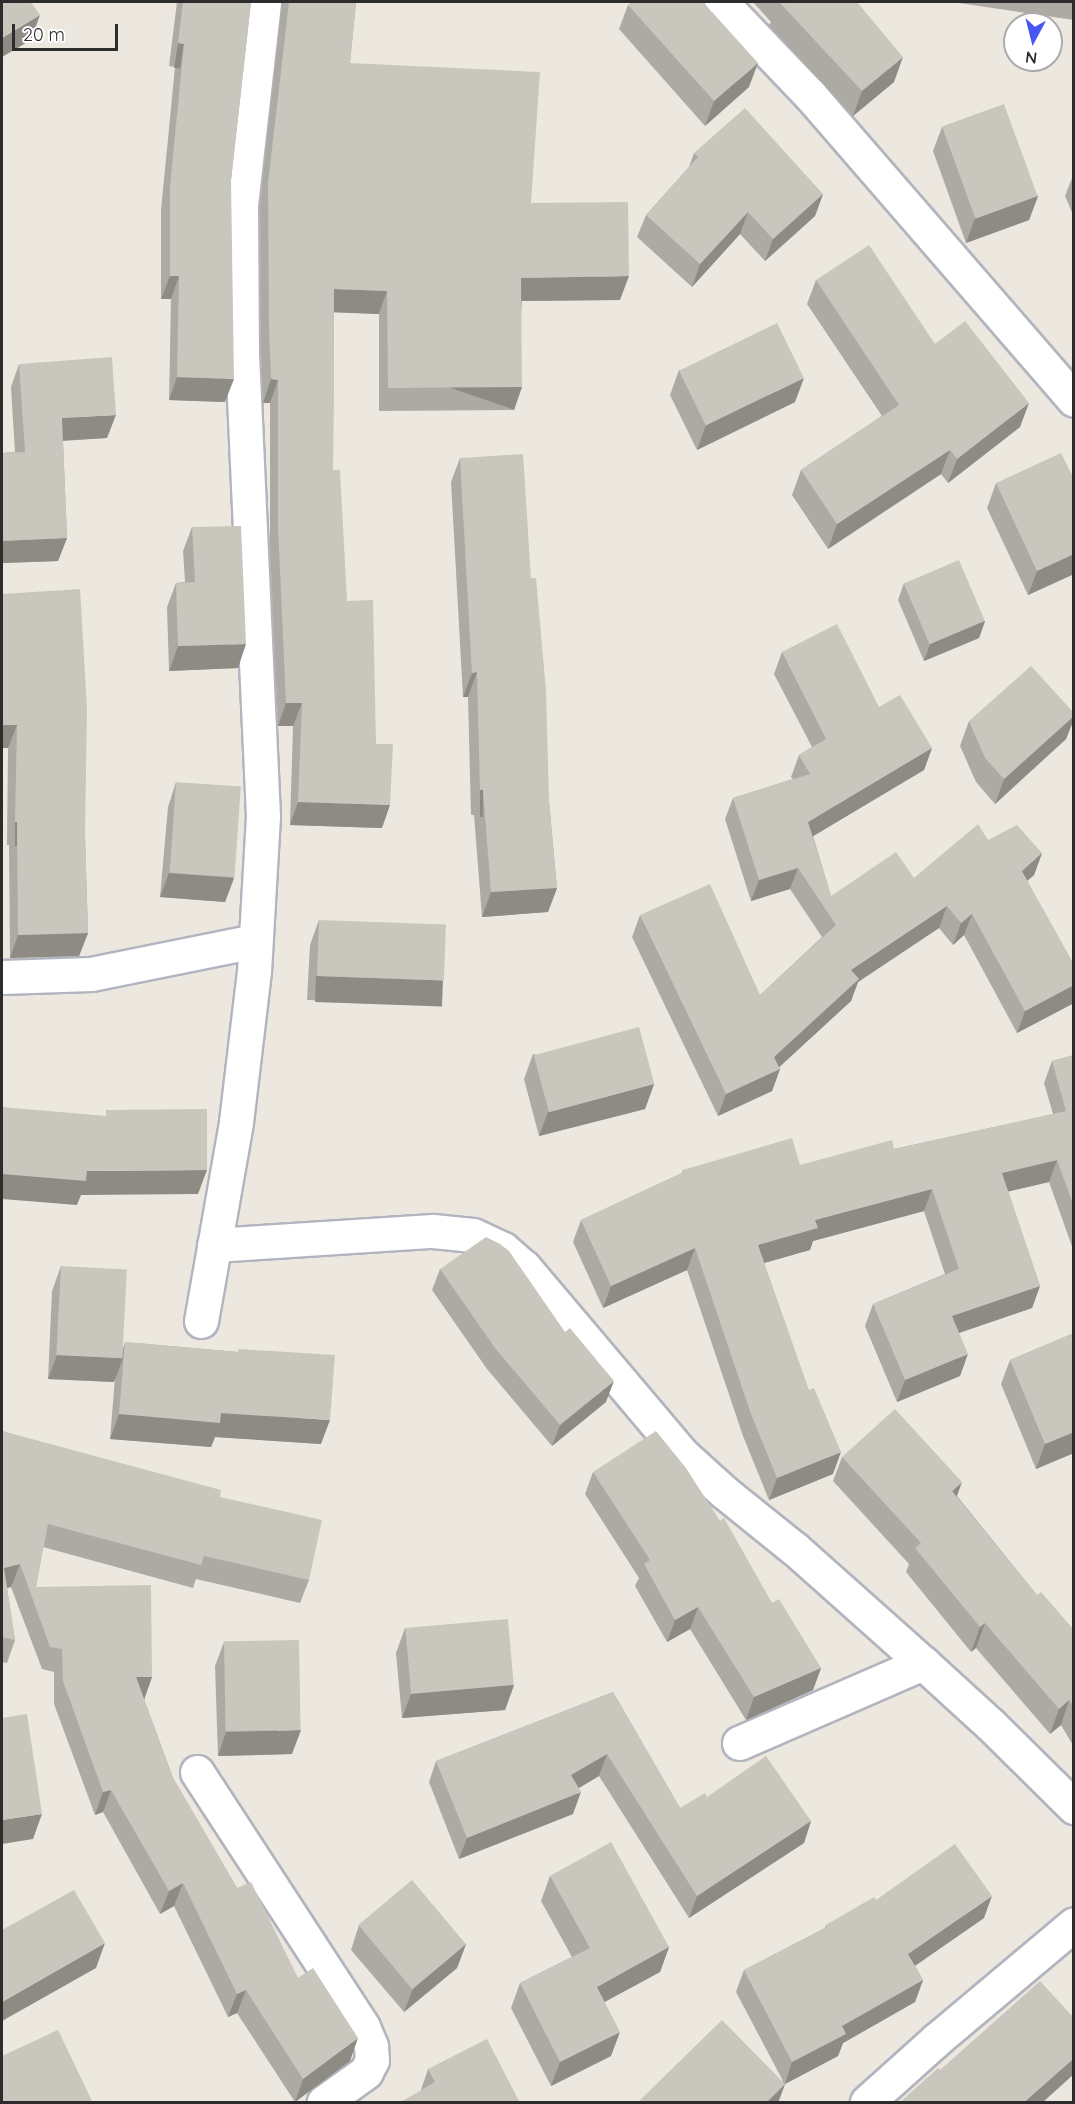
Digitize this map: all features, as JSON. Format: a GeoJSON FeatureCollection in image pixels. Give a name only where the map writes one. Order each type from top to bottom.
{"type":"FeatureCollection","features":[{"type":"Feature","properties":{"kind":"street"},"geometry":{"type":"LineString","coordinates":[[201,1321],[236,1122],[255,941],[263,816],[242,352],[241,205],[264,2]]}},
{"type":"Feature","properties":{"kind":"street"},"geometry":{"type":"LineString","coordinates":[[721,2],[810,96],[1074,400]]}},
{"type":"Feature","properties":{"kind":"street"},"geometry":{"type":"LineString","coordinates":[[2,977],[91,974],[255,941]]}},
{"type":"Feature","properties":{"kind":"street"},"geometry":{"type":"LineString","coordinates":[[214,1245],[434,1231],[473,1235],[503,1249],[524,1267],[682,1454],[724,1492],[795,1549],[991,1725],[1074,1807]]}},
{"type":"Feature","properties":{"kind":"street"},"geometry":{"type":"LineString","coordinates":[[739,1743],[922,1663]]}},
{"type":"Feature","properties":{"kind":"street"},"geometry":{"type":"LineString","coordinates":[[196,1772],[363,2026],[371,2046],[372,2060],[366,2072],[324,2103]]}},
{"type":"Feature","properties":{"kind":"street"},"geometry":{"type":"LineString","coordinates":[[867,2103],[936,2040],[1074,1924]]}},
{"type":"Feature","properties":{"kind":"building"},"geometry":{"type":"Polygon","coordinates":[[[2,2],[31,2],[40,15],[2,38],[2,2]]]}},
{"type":"Feature","properties":{"kind":"building"},"geometry":{"type":"Polygon","coordinates":[[[183,2],[251,2],[231,180],[234,379],[177,377],[179,276],[170,276],[170,186],[184,44],[178,43],[183,2]]]}},
{"type":"Feature","properties":{"kind":"building"},"geometry":{"type":"Polygon","coordinates":[[[289,2],[356,2],[350,63],[540,72],[531,203],[628,202],[629,276],[521,278],[522,387],[388,388],[387,291],[334,289],[333,470],[340,470],[347,601],[373,600],[376,744],[393,744],[390,805],[298,802],[302,703],[286,703],[278,526],[278,380],[271,379],[269,328],[268,183],[289,2]]]}},
{"type":"Feature","properties":{"kind":"building"},"geometry":{"type":"Polygon","coordinates":[[[632,2],[703,2],[758,63],[714,101],[628,5],[632,2]]]}},
{"type":"Feature","properties":{"kind":"building"},"geometry":{"type":"Polygon","coordinates":[[[779,2],[857,2],[903,57],[862,91],[779,2]]]}},
{"type":"Feature","properties":{"kind":"building"},"geometry":{"type":"Polygon","coordinates":[[[1004,104],[1038,196],[975,219],[942,127],[1004,104]]]}},
{"type":"Feature","properties":{"kind":"building"},"geometry":{"type":"Polygon","coordinates":[[[745,108],[823,194],[773,239],[748,212],[700,264],[646,215],[698,157],[694,153],[745,108]]]}},
{"type":"Feature","properties":{"kind":"building"},"geometry":{"type":"Polygon","coordinates":[[[869,245],[935,344],[965,321],[1029,403],[957,459],[950,450],[837,524],[801,470],[899,405],[816,280],[869,245]]]}},
{"type":"Feature","properties":{"kind":"building"},"geometry":{"type":"Polygon","coordinates":[[[777,323],[804,378],[706,426],[679,371],[777,323]]]}},
{"type":"Feature","properties":{"kind":"building"},"geometry":{"type":"Polygon","coordinates":[[[112,357],[116,415],[62,418],[67,538],[2,541],[2,453],[25,452],[19,364],[112,357]]]}},
{"type":"Feature","properties":{"kind":"building"},"geometry":{"type":"Polygon","coordinates":[[[1061,453],[1074,479],[1074,554],[1037,571],[996,483],[1061,453]]]}},
{"type":"Feature","properties":{"kind":"building"},"geometry":{"type":"Polygon","coordinates":[[[523,454],[531,578],[536,578],[546,691],[549,801],[557,888],[491,892],[483,790],[480,790],[477,672],[472,673],[460,458],[523,454]]]}},
{"type":"Feature","properties":{"kind":"building"},"geometry":{"type":"Polygon","coordinates":[[[241,526],[246,644],[178,646],[176,583],[195,582],[192,527],[241,526]]]}},
{"type":"Feature","properties":{"kind":"building"},"geometry":{"type":"Polygon","coordinates":[[[959,560],[985,621],[930,644],[904,583],[959,560]]]}},
{"type":"Feature","properties":{"kind":"building"},"geometry":{"type":"Polygon","coordinates":[[[80,589],[87,708],[85,835],[88,933],[18,935],[17,822],[15,822],[17,725],[2,725],[2,594],[80,589]]]}},
{"type":"Feature","properties":{"kind":"building"},"geometry":{"type":"Polygon","coordinates":[[[837,624],[879,707],[900,695],[932,748],[808,822],[831,896],[896,852],[914,878],[978,824],[988,840],[1017,825],[1042,853],[1022,871],[1074,965],[1074,985],[1025,1011],[972,914],[961,923],[947,906],[851,970],[859,979],[774,1057],[780,1069],[726,1094],[640,915],[710,884],[760,995],[836,925],[798,868],[759,880],[733,798],[810,774],[799,755],[826,739],[782,652],[837,624]]]}},
{"type":"Feature","properties":{"kind":"building"},"geometry":{"type":"Polygon","coordinates":[[[1031,666],[1074,713],[1074,716],[1004,779],[985,758],[969,721],[1031,666]]]}},
{"type":"Feature","properties":{"kind":"building"},"geometry":{"type":"Polygon","coordinates":[[[176,782],[241,787],[234,877],[170,873],[176,782]]]}},
{"type":"Feature","properties":{"kind":"building"},"geometry":{"type":"Polygon","coordinates":[[[319,920],[446,924],[444,980],[317,976],[319,920]]]}},
{"type":"Feature","properties":{"kind":"building"},"geometry":{"type":"Polygon","coordinates":[[[639,1027],[654,1084],[549,1112],[534,1055],[639,1027]]]}},
{"type":"Feature","properties":{"kind":"building"},"geometry":{"type":"Polygon","coordinates":[[[1074,1055],[1074,1207],[1057,1160],[1002,1173],[1040,1286],[952,1316],[968,1354],[905,1380],[873,1304],[959,1269],[932,1189],[815,1220],[818,1228],[758,1245],[809,1390],[814,1388],[841,1452],[777,1478],[751,1414],[695,1248],[611,1286],[581,1220],[684,1172],[683,1170],[792,1138],[800,1165],[892,1140],[894,1149],[1066,1111],[1052,1061],[1074,1055]]]}},
{"type":"Feature","properties":{"kind":"building"},"geometry":{"type":"Polygon","coordinates":[[[2,1107],[106,1116],[106,1110],[207,1109],[207,1170],[87,1171],[86,1181],[2,1174],[2,1107]]]}},
{"type":"Feature","properties":{"kind":"building"},"geometry":{"type":"Polygon","coordinates":[[[486,1237],[509,1251],[565,1332],[570,1328],[614,1381],[560,1425],[495,1348],[440,1269],[486,1237]]]}},
{"type":"Feature","properties":{"kind":"building"},"geometry":{"type":"Polygon","coordinates":[[[61,1266],[127,1269],[122,1358],[56,1355],[61,1266]]]}},
{"type":"Feature","properties":{"kind":"building"},"geometry":{"type":"Polygon","coordinates":[[[1074,1333],[1074,1432],[1045,1444],[1010,1360],[1074,1333]]]}},
{"type":"Feature","properties":{"kind":"building"},"geometry":{"type":"Polygon","coordinates":[[[125,1342],[238,1352],[239,1349],[335,1355],[330,1420],[221,1413],[220,1423],[119,1414],[125,1342]]]}},
{"type":"Feature","properties":{"kind":"building"},"geometry":{"type":"Polygon","coordinates":[[[895,1409],[962,1482],[952,1491],[1037,1595],[1041,1592],[1074,1630],[1074,1707],[1069,1700],[1059,1709],[985,1623],[980,1627],[915,1548],[921,1543],[842,1457],[895,1409]]]}},
{"type":"Feature","properties":{"kind":"building"},"geometry":{"type":"Polygon","coordinates":[[[2,1431],[221,1490],[220,1497],[322,1520],[309,1580],[204,1556],[201,1565],[48,1524],[36,1587],[151,1585],[152,1677],[136,1677],[173,1778],[237,1888],[251,1882],[298,1978],[313,1968],[358,2038],[303,2079],[246,1990],[237,1994],[183,1883],[169,1891],[111,1790],[103,1792],[63,1681],[62,1649],[50,1647],[20,1564],[4,1568],[15,1640],[2,1637],[2,1431]]]}},
{"type":"Feature","properties":{"kind":"building"},"geometry":{"type":"Polygon","coordinates":[[[656,1431],[686,1468],[720,1521],[724,1518],[772,1603],[779,1599],[821,1668],[754,1697],[698,1607],[675,1620],[644,1564],[650,1560],[593,1472],[656,1431]]]}},
{"type":"Feature","properties":{"kind":"building"},"geometry":{"type":"Polygon","coordinates":[[[508,1619],[514,1685],[411,1694],[405,1628],[508,1619]]]}},
{"type":"Feature","properties":{"kind":"building"},"geometry":{"type":"Polygon","coordinates":[[[299,1640],[301,1730],[226,1731],[224,1641],[299,1640]]]}},
{"type":"Feature","properties":{"kind":"building"},"geometry":{"type":"Polygon","coordinates":[[[613,1692],[680,1808],[705,1793],[707,1797],[766,1756],[811,1821],[697,1896],[607,1754],[571,1775],[581,1792],[467,1838],[436,1761],[613,1692]]]}},
{"type":"Feature","properties":{"kind":"building"},"geometry":{"type":"Polygon","coordinates":[[[27,1714],[42,1814],[2,1820],[2,1718],[27,1714]]]}},
{"type":"Feature","properties":{"kind":"building"},"geometry":{"type":"Polygon","coordinates":[[[611,1842],[669,1947],[597,1987],[620,2032],[560,2062],[520,1983],[590,1948],[550,1876],[611,1842]]]}},
{"type":"Feature","properties":{"kind":"building"},"geometry":{"type":"Polygon","coordinates":[[[955,1844],[992,1896],[908,1954],[923,1980],[842,2026],[846,2034],[792,2062],[744,1970],[827,1927],[826,1925],[874,1897],[876,1900],[955,1844]]]}},
{"type":"Feature","properties":{"kind":"building"},"geometry":{"type":"Polygon","coordinates":[[[412,1880],[466,1944],[412,1989],[358,1925],[412,1880]]]}},
{"type":"Feature","properties":{"kind":"building"},"geometry":{"type":"Polygon","coordinates":[[[74,1890],[105,1943],[2,2002],[2,1930],[74,1890]]]}},
{"type":"Feature","properties":{"kind":"building"},"geometry":{"type":"Polygon","coordinates":[[[1040,1981],[1074,2018],[1074,2058],[1023,2103],[899,2103],[938,2068],[940,2070],[1040,1981]]]}},
{"type":"Feature","properties":{"kind":"building"},"geometry":{"type":"Polygon","coordinates":[[[722,2020],[785,2084],[766,2103],[641,2103],[639,2101],[722,2020]]]}},
{"type":"Feature","properties":{"kind":"building"},"geometry":{"type":"Polygon","coordinates":[[[58,2030],[93,2103],[2,2103],[2,2056],[58,2030]]]}},
{"type":"Feature","properties":{"kind":"building"},"geometry":{"type":"Polygon","coordinates":[[[487,2039],[520,2103],[399,2103],[435,2082],[428,2069],[487,2039]]]}}]}
